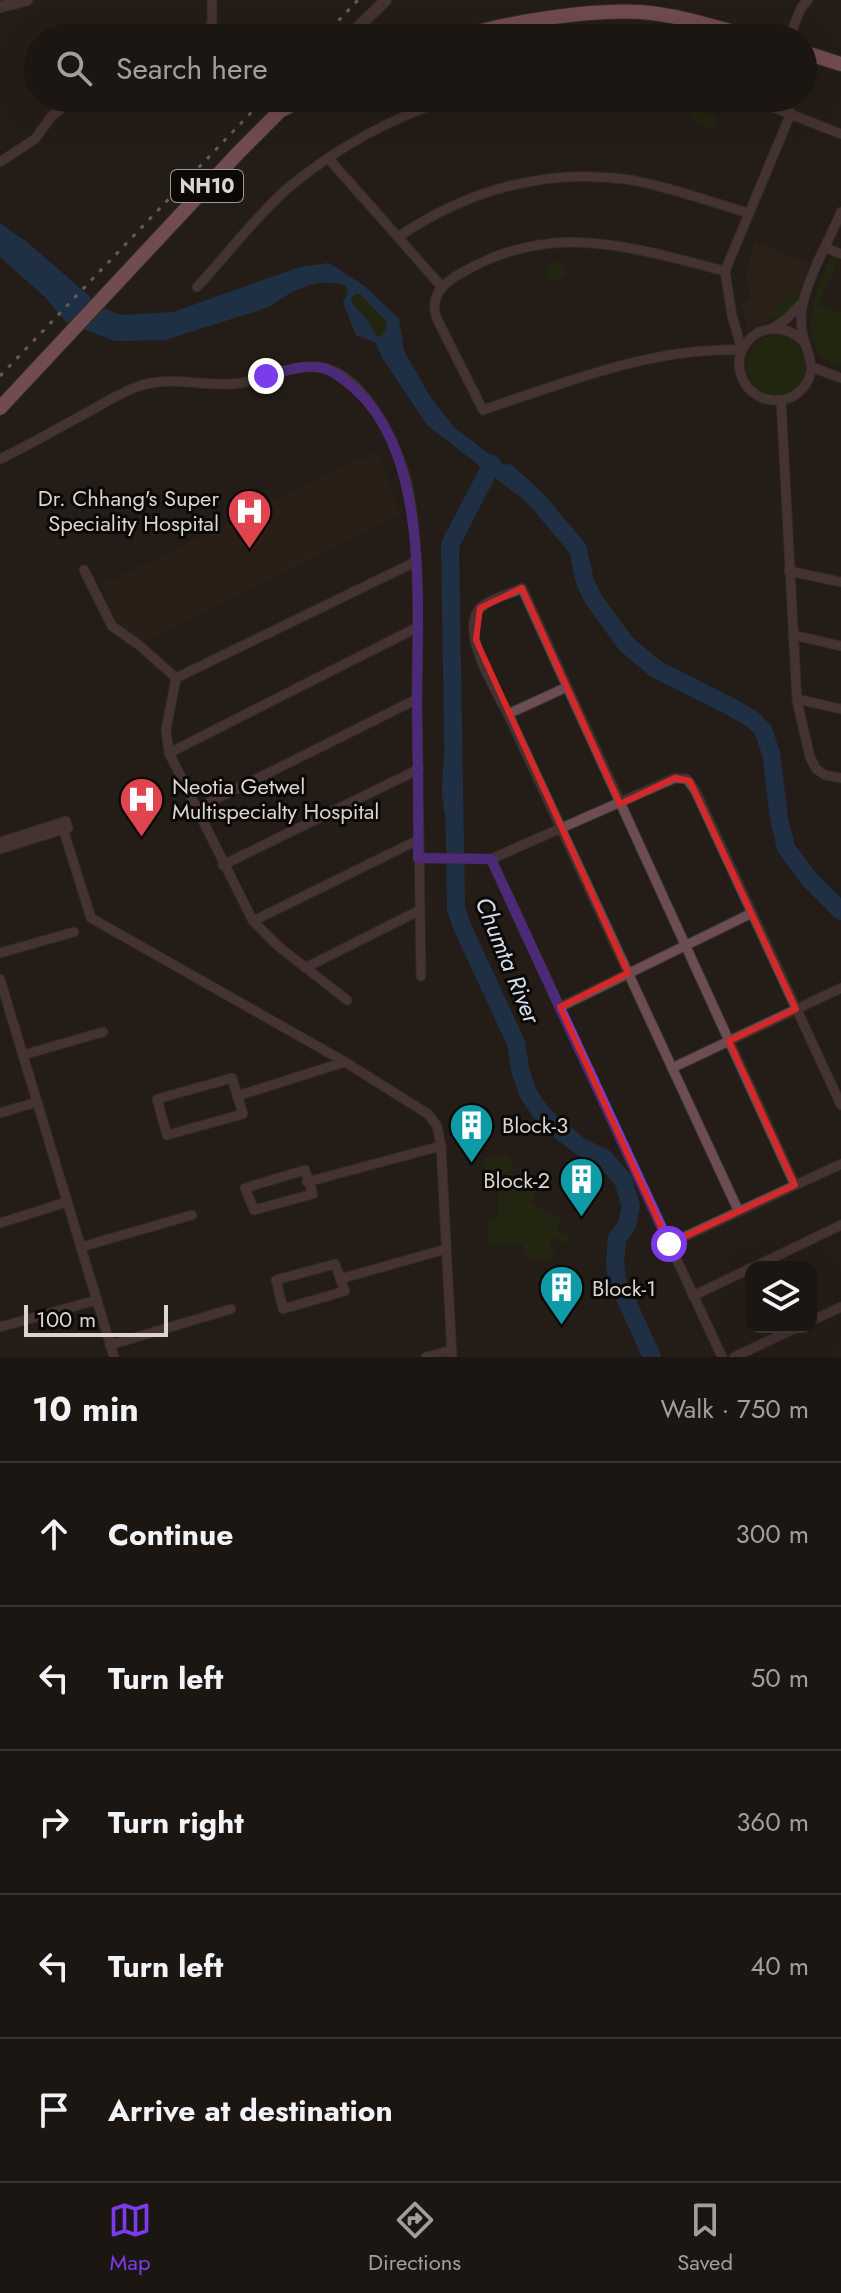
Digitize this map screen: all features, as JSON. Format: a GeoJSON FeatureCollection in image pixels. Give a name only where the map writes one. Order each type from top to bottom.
{"type":"FeatureCollection","features":[{"type":"Feature","properties":{"kind":"highway"},"geometry":{"type":"LineString","coordinates":[[519,24],[541,19],[640,12],[704,24]]}},
{"type":"Feature","properties":{"kind":"highway"},"geometry":{"type":"LineString","coordinates":[[817,56],[841,64]]}},
{"type":"Feature","properties":{"kind":"highway","name":"NH10"},"geometry":{"type":"LineString","coordinates":[[0,408],[279,112]]}},
{"type":"Feature","properties":{"kind":"street"},"geometry":{"type":"LineString","coordinates":[[0,7],[27,0]]}},
{"type":"Feature","properties":{"kind":"street"},"geometry":{"type":"LineString","coordinates":[[211,24],[212,0]]}},
{"type":"Feature","properties":{"kind":"street"},"geometry":{"type":"LineString","coordinates":[[361,24],[386,0]]}},
{"type":"Feature","properties":{"kind":"street"},"geometry":{"type":"LineString","coordinates":[[795,24],[808,0]]}},
{"type":"Feature","properties":{"kind":"street"},"geometry":{"type":"LineString","coordinates":[[0,162],[35,139],[57,112]]}},
{"type":"Feature","properties":{"kind":"street"},"geometry":{"type":"LineString","coordinates":[[197,287],[286,191],[328,158],[417,112]]}},
{"type":"Feature","properties":{"kind":"street"},"geometry":{"type":"LineString","coordinates":[[803,302],[804,342],[812,367],[804,386],[794,396],[781,400],[761,397],[749,389],[740,371],[742,350],[730,306],[725,271],[791,113],[841,134]]}},
{"type":"Feature","properties":{"kind":"street"},"geometry":{"type":"LineString","coordinates":[[328,158],[442,287]]}},
{"type":"Feature","properties":{"kind":"street"},"geometry":{"type":"LineString","coordinates":[[398,237],[471,197],[510,185],[560,177],[630,180],[749,213]]}},
{"type":"Feature","properties":{"kind":"street"},"geometry":{"type":"LineString","coordinates":[[742,350],[756,334],[785,320],[803,302],[841,212]]}},
{"type":"Feature","properties":{"kind":"street"},"geometry":{"type":"LineString","coordinates":[[725,271],[625,245],[592,241],[525,247],[491,258],[442,287],[435,298],[435,314],[483,410],[643,361],[713,349],[742,350]]}},
{"type":"Feature","properties":{"kind":"street"},"geometry":{"type":"LineString","coordinates":[[826,248],[841,254]]}},
{"type":"Feature","properties":{"kind":"street"},"geometry":{"type":"LineString","coordinates":[[770,329],[789,331],[804,342]]}},
{"type":"Feature","properties":{"kind":"street"},"geometry":{"type":"LineString","coordinates":[[0,459],[105,402],[149,383],[239,383],[307,367],[325,369],[345,379],[365,398],[382,419],[409,493],[418,627],[421,976]]}},
{"type":"Feature","properties":{"kind":"street"},"geometry":{"type":"LineString","coordinates":[[812,367],[841,378]]}},
{"type":"Feature","properties":{"kind":"street"},"geometry":{"type":"LineString","coordinates":[[781,400],[797,699],[813,764],[820,773],[841,778]]}},
{"type":"Feature","properties":{"kind":"street"},"geometry":{"type":"LineString","coordinates":[[176,678],[415,562]]}},
{"type":"Feature","properties":{"kind":"street"},"geometry":{"type":"LineString","coordinates":[[84,570],[115,629],[139,645],[176,678]]}},
{"type":"Feature","properties":{"kind":"street"},"geometry":{"type":"LineString","coordinates":[[789,571],[841,582]]}},
{"type":"Feature","properties":{"kind":"street"},"geometry":{"type":"LineString","coordinates":[[739,1212],[481,661],[476,640],[476,620],[480,608],[522,588],[795,1185]]}},
{"type":"Feature","properties":{"kind":"street"},"geometry":{"type":"LineString","coordinates":[[169,753],[418,627]]}},
{"type":"Feature","properties":{"kind":"street"},"geometry":{"type":"LineString","coordinates":[[793,635],[841,646]]}},
{"type":"Feature","properties":{"kind":"street"},"geometry":{"type":"LineString","coordinates":[[176,678],[166,730],[169,753],[223,865],[253,921],[305,968],[347,1000]]}},
{"type":"Feature","properties":{"kind":"street"},"geometry":{"type":"LineString","coordinates":[[508,714],[567,687]]}},
{"type":"Feature","properties":{"kind":"street"},"geometry":{"type":"LineString","coordinates":[[196,809],[417,699]]}},
{"type":"Feature","properties":{"kind":"street"},"geometry":{"type":"LineString","coordinates":[[797,699],[841,709]]}},
{"type":"Feature","properties":{"kind":"street"},"geometry":{"type":"LineString","coordinates":[[223,865],[419,769]]}},
{"type":"Feature","properties":{"kind":"street"},"geometry":{"type":"LineString","coordinates":[[418,858],[491,859],[675,778],[690,781],[841,1105]]}},
{"type":"Feature","properties":{"kind":"street"},"geometry":{"type":"LineString","coordinates":[[0,842],[66,821],[68,828],[0,849]]}},
{"type":"Feature","properties":{"kind":"street"},"geometry":{"type":"LineString","coordinates":[[63,829],[91,918],[345,1062],[432,1118],[439,1131],[441,1146],[452,1353],[426,1357]]}},
{"type":"Feature","properties":{"kind":"street"},"geometry":{"type":"LineString","coordinates":[[253,921],[418,840]]}},
{"type":"Feature","properties":{"kind":"street"},"geometry":{"type":"LineString","coordinates":[[491,859],[722,1357]]}},
{"type":"Feature","properties":{"kind":"street"},"geometry":{"type":"LineString","coordinates":[[305,968],[420,910]]}},
{"type":"Feature","properties":{"kind":"street"},"geometry":{"type":"LineString","coordinates":[[560,1007],[752,913]]}},
{"type":"Feature","properties":{"kind":"street"},"geometry":{"type":"LineString","coordinates":[[0,953],[74,932]]}},
{"type":"Feature","properties":{"kind":"street"},"geometry":{"type":"LineString","coordinates":[[0,979],[4,1008],[23,1055],[114,1357]]}},
{"type":"Feature","properties":{"kind":"street"},"geometry":{"type":"LineString","coordinates":[[672,1068],[841,988]]}},
{"type":"Feature","properties":{"kind":"street"},"geometry":{"type":"LineString","coordinates":[[23,1055],[103,1032]]}},
{"type":"Feature","properties":{"kind":"street"},"geometry":{"type":"LineString","coordinates":[[237,1096],[345,1062]]}},
{"type":"Feature","properties":{"kind":"street"},"geometry":{"type":"LineString","coordinates":[[232,1078],[237,1096],[243,1114],[167,1135],[157,1099],[232,1078]]}},
{"type":"Feature","properties":{"kind":"street"},"geometry":{"type":"LineString","coordinates":[[0,1113],[37,1102]]}},
{"type":"Feature","properties":{"kind":"street"},"geometry":{"type":"LineString","coordinates":[[307,1182],[441,1146]]}},
{"type":"Feature","properties":{"kind":"street"},"geometry":{"type":"LineString","coordinates":[[669,1244],[841,1164]]}},
{"type":"Feature","properties":{"kind":"street"},"geometry":{"type":"LineString","coordinates":[[305,1170],[307,1182],[313,1194],[254,1210],[245,1188],[305,1170]]}},
{"type":"Feature","properties":{"kind":"street"},"geometry":{"type":"LineString","coordinates":[[0,1223],[67,1202]]}},
{"type":"Feature","properties":{"kind":"street"},"geometry":{"type":"LineString","coordinates":[[81,1247],[192,1215]]}},
{"type":"Feature","properties":{"kind":"street"},"geometry":{"type":"LineString","coordinates":[[766,1261],[841,1225]]}},
{"type":"Feature","properties":{"kind":"street"},"geometry":{"type":"LineString","coordinates":[[340,1279],[446,1249]]}},
{"type":"Feature","properties":{"kind":"street"},"geometry":{"type":"LineString","coordinates":[[335,1264],[340,1279],[345,1291],[283,1309],[276,1280],[335,1264]]}},
{"type":"Feature","properties":{"kind":"street"},"geometry":{"type":"LineString","coordinates":[[693,1296],[745,1271]]}},
{"type":"Feature","properties":{"kind":"street"},"geometry":{"type":"LineString","coordinates":[[0,1327],[97,1300]]}},
{"type":"Feature","properties":{"kind":"street"},"geometry":{"type":"LineString","coordinates":[[817,1318],[841,1307]]}},
{"type":"Feature","properties":{"kind":"street"},"geometry":{"type":"LineString","coordinates":[[110,1345],[231,1309]]}},
{"type":"Feature","properties":{"kind":"street"},"geometry":{"type":"LineString","coordinates":[[734,1357],[785,1333]]}},
{"type":"Feature","properties":{"kind":"highlighted area"},"geometry":{"type":"Polygon","coordinates":[[[522,588],[620,804],[675,778],[690,781],[796,1009],[729,1041],[795,1185],[669,1244],[560,1007],[628,973],[476,640],[480,608],[522,588]]]}},
{"type":"Feature","properties":{"kind":"shaded area"},"geometry":{"type":"Polygon","coordinates":[[[754,242],[810,263],[798,294],[768,321],[747,331],[742,305],[750,297],[746,278],[754,242]]]}},
{"type":"Feature","properties":{"kind":"shaded area","name":"Dr. Chhang's Super Speciality Hospital"},"geometry":{"type":"Polygon","coordinates":[[[378,451],[399,515],[144,641],[114,621],[101,585],[378,451]]]}},
{"type":"Feature","properties":{"kind":"green space"},"geometry":{"type":"Polygon","coordinates":[[[692,112],[717,116],[713,128],[692,121],[692,112]]]}},
{"type":"Feature","properties":{"kind":"green space"},"geometry":{"type":"Polygon","coordinates":[[[833,255],[839,258],[819,305],[839,313],[841,310],[841,365],[825,359],[816,348],[812,334],[815,300],[833,255]]]}},
{"type":"Feature","properties":{"kind":"green space"},"geometry":{"type":"Polygon","coordinates":[[[557,262],[566,271],[557,280],[548,271],[557,262]]]}},
{"type":"Feature","properties":{"kind":"green space"},"geometry":{"type":"Polygon","coordinates":[[[795,290],[802,296],[776,320],[770,313],[795,290]]]}},
{"type":"Feature","properties":{"kind":"green space"},"geometry":{"type":"Polygon","coordinates":[[[355,294],[360,294],[386,320],[387,329],[380,337],[376,336],[370,323],[352,303],[355,294]]]}},
{"type":"Feature","properties":{"kind":"green space"},"geometry":{"type":"Polygon","coordinates":[[[776,335],[797,344],[806,365],[797,386],[776,395],[755,386],[746,365],[755,344],[776,335]]]}},
{"type":"Feature","properties":{"kind":"green space"},"geometry":{"type":"Polygon","coordinates":[[[507,1155],[515,1169],[511,1175],[522,1193],[533,1187],[536,1193],[531,1203],[561,1219],[556,1230],[571,1237],[568,1243],[553,1237],[548,1249],[556,1253],[550,1260],[527,1260],[522,1244],[494,1245],[489,1242],[488,1220],[499,1215],[497,1176],[485,1174],[484,1158],[507,1155]]]}},
{"type":"Feature","properties":{"kind":"water"},"geometry":{"type":"Polygon","coordinates":[[[0,223],[103,308],[121,315],[173,312],[300,267],[329,263],[366,287],[399,319],[404,351],[431,398],[455,428],[528,484],[516,494],[427,425],[375,342],[356,335],[343,303],[348,291],[345,285],[314,284],[287,295],[269,307],[165,340],[115,341],[67,323],[45,297],[0,257],[0,223]],[[355,294],[352,303],[370,323],[376,336],[380,337],[387,329],[386,321],[360,294],[355,294]]]}},
{"type":"Feature","properties":{"kind":"waterway","name":"Chumta River"},"geometry":{"type":"LineString","coordinates":[[492,464],[450,545],[456,908],[516,1043],[521,1073],[529,1095],[557,1128],[581,1147],[604,1158],[623,1180],[631,1206],[627,1225],[617,1238],[617,1280],[652,1357]]}},
{"type":"Feature","properties":{"kind":"waterway"},"geometry":{"type":"LineString","coordinates":[[507,473],[537,500],[578,549],[585,582],[594,600],[626,644],[656,669],[733,708],[763,730],[771,753],[786,848],[809,879],[841,911]]}},
{"type":"Feature","properties":{"kind":"waterway"},"geometry":{"type":"LineString","coordinates":[[454,713],[445,726],[444,793],[446,812],[454,832]]}},
{"type":"Feature","properties":{"kind":"railway"},"geometry":{"type":"LineString","coordinates":[[335,24],[358,0]]}},
{"type":"Feature","properties":{"kind":"railway"},"geometry":{"type":"LineString","coordinates":[[0,376],[252,112]]}},
{"type":"Feature","properties":{"kind":"place","name":"Dr. Chhang's Super Speciality Hospital"},"geometry":{"type":"Point","coordinates":[250,550]}},
{"type":"Feature","properties":{"kind":"place","name":"Neotia Getwel Multispecialty Hospital"},"geometry":{"type":"Point","coordinates":[141,838]}},
{"type":"Feature","properties":{"kind":"place","name":"Block-3"},"geometry":{"type":"Point","coordinates":[471,1164]}},
{"type":"Feature","properties":{"kind":"place","name":"Block-2"},"geometry":{"type":"Point","coordinates":[581,1219]}},
{"type":"Feature","properties":{"kind":"place","name":"Block-1"},"geometry":{"type":"Point","coordinates":[561,1327]}},
{"type":"Feature","properties":{"kind":"route"},"geometry":{"type":"LineString","coordinates":[[266,376],[307,367],[325,369],[345,379],[382,419],[409,493],[415,562],[418,858],[491,859],[669,1244]]}}]}
